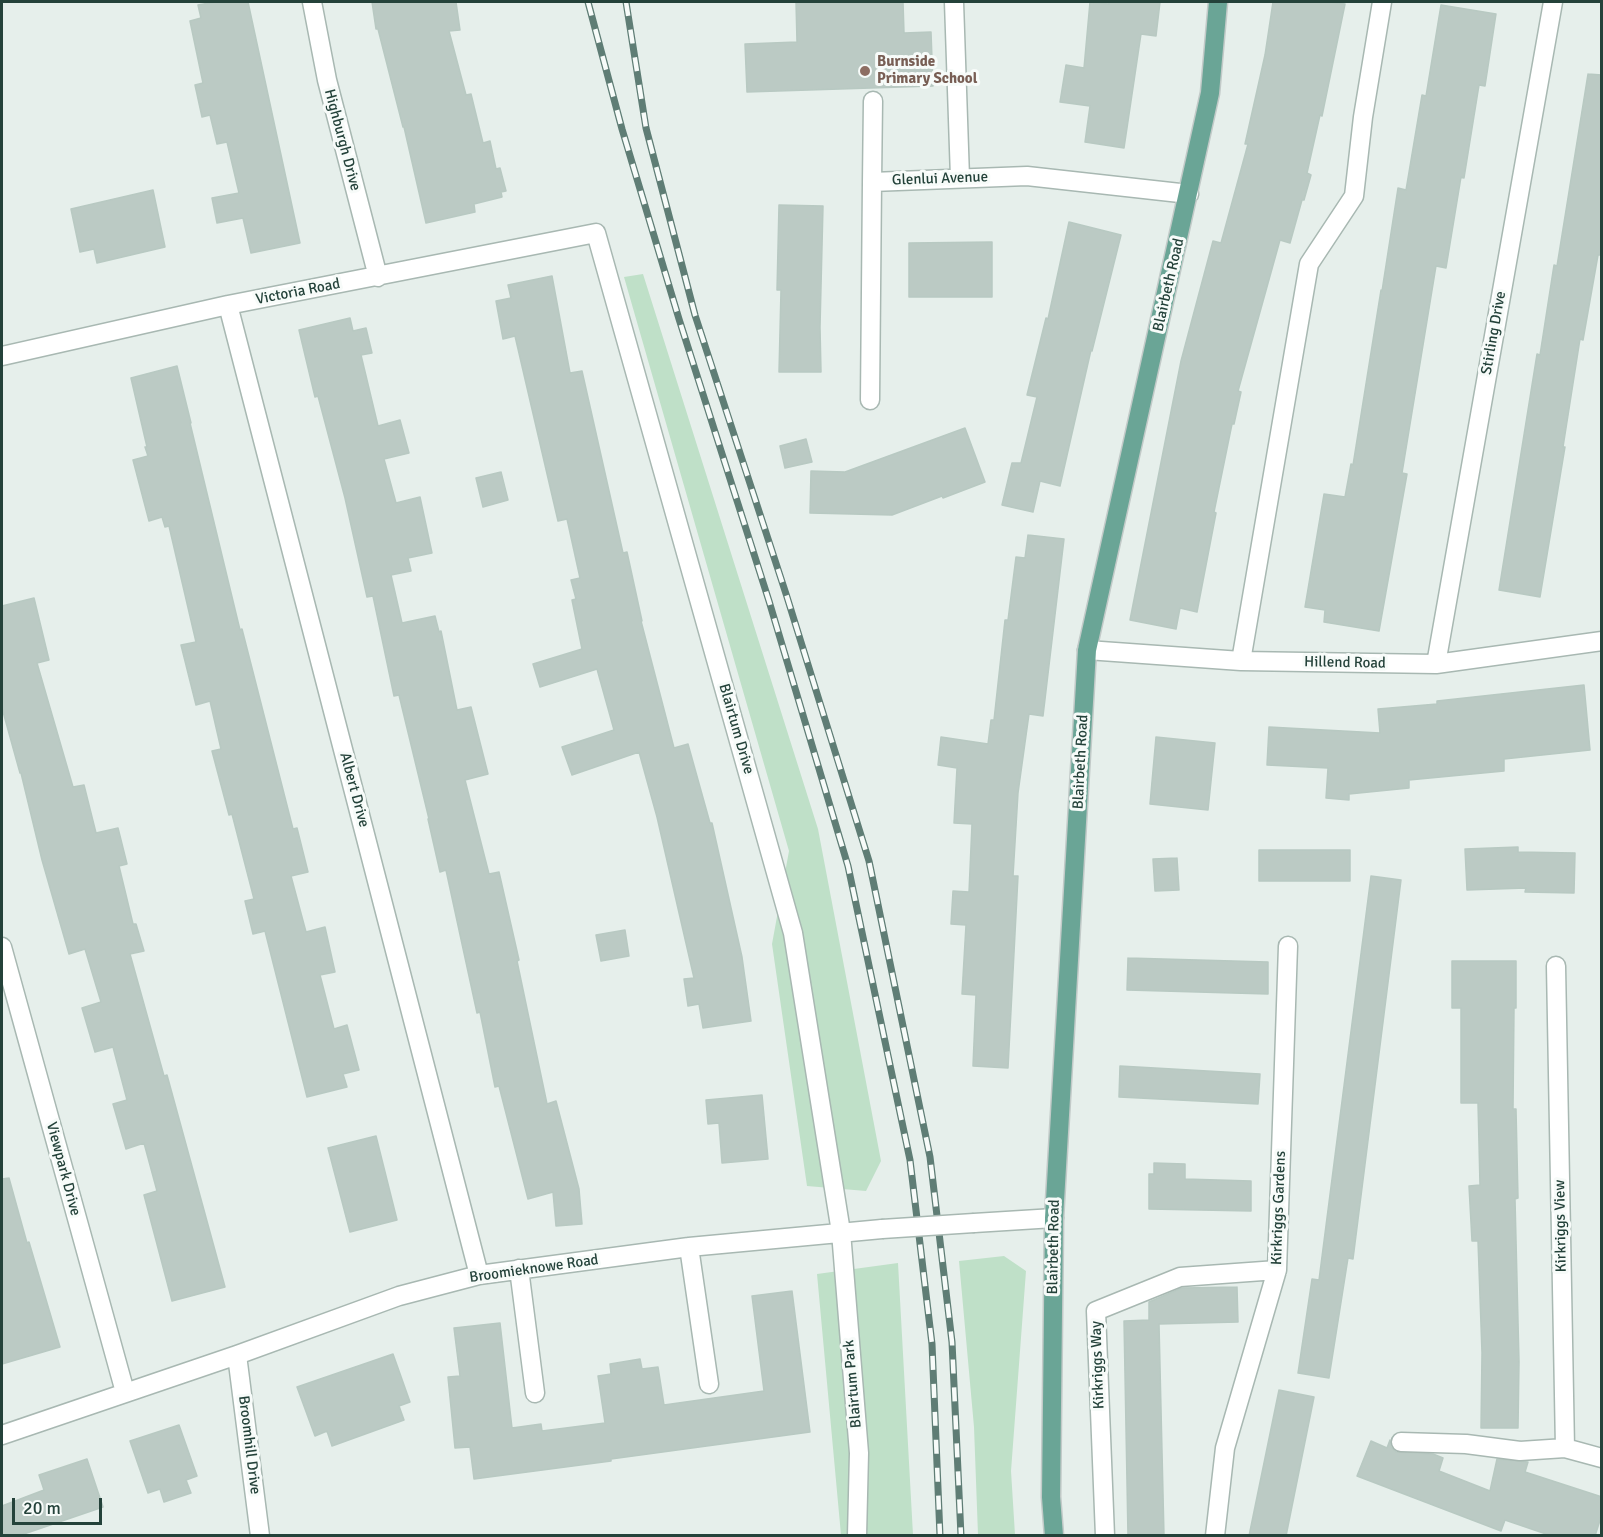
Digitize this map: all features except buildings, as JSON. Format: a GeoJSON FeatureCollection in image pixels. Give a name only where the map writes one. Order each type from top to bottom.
{"type":"FeatureCollection","features":[{"type":"Feature","properties":{"kind":"main road","name":"Blairbeth Road"},"geometry":{"type":"LineString","coordinates":[[1054,1536],[1051,1497],[1054,1218],[1087,650],[1210,93],[1218,2]]}},
{"type":"Feature","properties":{"kind":"street","name":"Highburgh Drive"},"geometry":{"type":"LineString","coordinates":[[312,2],[327,80],[378,276]]}},
{"type":"Feature","properties":{"kind":"street"},"geometry":{"type":"LineString","coordinates":[[954,2],[960,178]]}},
{"type":"Feature","properties":{"kind":"street"},"geometry":{"type":"LineString","coordinates":[[1241,661],[1309,264],[1354,196],[1363,117],[1382,2]]}},
{"type":"Feature","properties":{"kind":"street","name":"Stirling Drive"},"geometry":{"type":"LineString","coordinates":[[1436,664],[1553,2]]}},
{"type":"Feature","properties":{"kind":"street"},"geometry":{"type":"LineString","coordinates":[[872,182],[873,101]]}},
{"type":"Feature","properties":{"kind":"street","name":"Glenlui Avenue"},"geometry":{"type":"LineString","coordinates":[[870,400],[872,182],[1027,176],[1189,194]]}},
{"type":"Feature","properties":{"kind":"street","name":"Victoria Road"},"geometry":{"type":"LineString","coordinates":[[2,356],[228,305],[596,233]]}},
{"type":"Feature","properties":{"kind":"street","name":"Blairtum Drive"},"geometry":{"type":"LineString","coordinates":[[596,233],[793,933],[841,1233]]}},
{"type":"Feature","properties":{"kind":"street","name":"Albert Drive"},"geometry":{"type":"LineString","coordinates":[[228,305],[479,1275]]}},
{"type":"Feature","properties":{"kind":"street","name":"Hillend Road"},"geometry":{"type":"LineString","coordinates":[[1087,650],[1241,661],[1436,664],[1602,641]]}},
{"type":"Feature","properties":{"kind":"street","name":"Viewpark Drive"},"geometry":{"type":"LineString","coordinates":[[2,946],[125,1392]]}},
{"type":"Feature","properties":{"kind":"street","name":"Kirkriggs Gardens"},"geometry":{"type":"LineString","coordinates":[[1215,1536],[1225,1448],[1277,1270],[1288,946]]}},
{"type":"Feature","properties":{"kind":"street","name":"Kirkriggs View"},"geometry":{"type":"LineString","coordinates":[[1556,966],[1565,1448]]}},
{"type":"Feature","properties":{"kind":"street","name":"Broomieknowe Road"},"geometry":{"type":"LineString","coordinates":[[2,1435],[237,1355],[399,1296],[479,1275],[689,1247],[882,1229],[1054,1218]]}},
{"type":"Feature","properties":{"kind":"street","name":"Blairtum Park"},"geometry":{"type":"LineString","coordinates":[[841,1233],[859,1453],[857,1536]]}},
{"type":"Feature","properties":{"kind":"street"},"geometry":{"type":"LineString","coordinates":[[689,1247],[710,1384]]}},
{"type":"Feature","properties":{"kind":"street"},"geometry":{"type":"LineString","coordinates":[[519,1269],[535,1393]]}},
{"type":"Feature","properties":{"kind":"street","name":"Kirkriggs Way"},"geometry":{"type":"LineString","coordinates":[[1105,1536],[1096,1311],[1180,1277],[1277,1270]]}},
{"type":"Feature","properties":{"kind":"street","name":"Broomhill Drive"},"geometry":{"type":"LineString","coordinates":[[237,1355],[260,1536]]}},
{"type":"Feature","properties":{"kind":"street"},"geometry":{"type":"LineString","coordinates":[[1401,1442],[1466,1444],[1520,1451],[1565,1448],[1602,1458]]}},
{"type":"Feature","properties":{"kind":"green space"},"geometry":{"type":"Polygon","coordinates":[[[643,274],[818,829],[881,1161],[866,1191],[807,1186],[772,944],[789,851],[624,277],[643,274]]]}},
{"type":"Feature","properties":{"kind":"green space"},"geometry":{"type":"Polygon","coordinates":[[[1004,1256],[1026,1271],[1011,1471],[1015,1535],[978,1535],[974,1427],[959,1261],[1004,1256]]]}},
{"type":"Feature","properties":{"kind":"green space"},"geometry":{"type":"Polygon","coordinates":[[[898,1263],[913,1535],[841,1535],[817,1274],[898,1263]]]}},
{"type":"Feature","properties":{"kind":"railway"},"geometry":{"type":"LineString","coordinates":[[588,2],[622,129],[679,319],[769,601],[848,866],[910,1160],[932,1344],[940,1536]]}},
{"type":"Feature","properties":{"kind":"railway"},"geometry":{"type":"LineString","coordinates":[[626,2],[646,128],[695,315],[787,597],[869,861],[930,1157],[952,1342],[961,1536]]}},
{"type":"Feature","properties":{"kind":"place","name":"Burnside Primary School"},"geometry":{"type":"Point","coordinates":[865,71]}}]}
